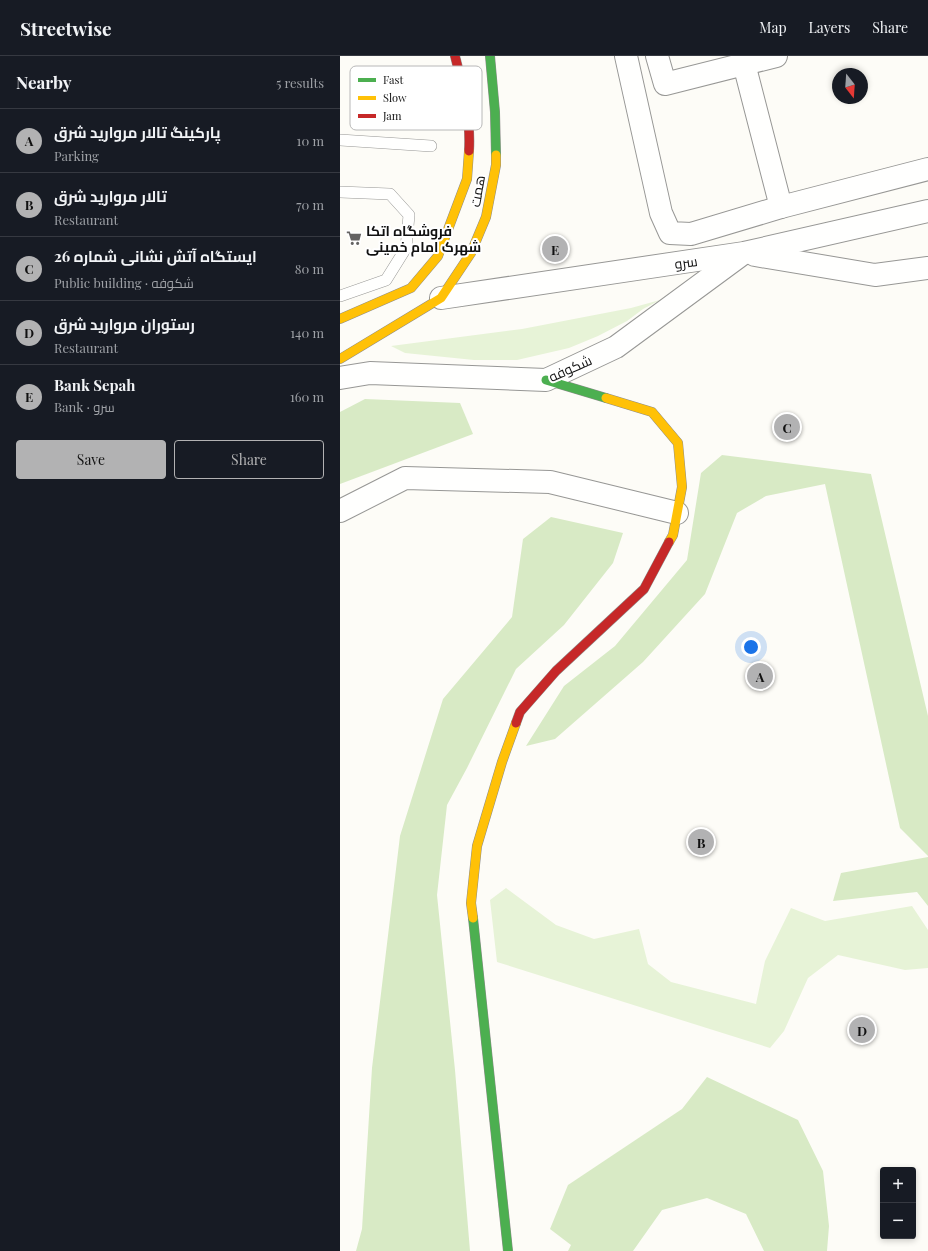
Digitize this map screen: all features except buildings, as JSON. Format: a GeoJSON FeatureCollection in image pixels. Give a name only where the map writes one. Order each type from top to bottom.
{"type":"FeatureCollection","features":[{"type":"Feature","properties":{"kind":"street","name":"همت"},"geometry":{"type":"LineString","coordinates":[[455,56],[458,66]]}},
{"type":"Feature","properties":{"kind":"street","name":"همت"},"geometry":{"type":"LineString","coordinates":[[340,359],[441,298],[472,253],[486,218],[496,165],[495,112],[490,56]]}},
{"type":"Feature","properties":{"kind":"street"},"geometry":{"type":"LineString","coordinates":[[626,56],[661,213],[670,233],[691,234],[781,207],[928,169]]}},
{"type":"Feature","properties":{"kind":"street"},"geometry":{"type":"LineString","coordinates":[[657,56],[664,84],[743,60],[776,56]]}},
{"type":"Feature","properties":{"kind":"street"},"geometry":{"type":"LineString","coordinates":[[743,60],[781,207]]}},
{"type":"Feature","properties":{"kind":"street","name":"همت"},"geometry":{"type":"LineString","coordinates":[[340,319],[411,288],[438,256],[467,179],[470,130]]}},
{"type":"Feature","properties":{"kind":"street","name":"سرو"},"geometry":{"type":"LineString","coordinates":[[441,298],[744,253],[928,210]]}},
{"type":"Feature","properties":{"kind":"street"},"geometry":{"type":"LineString","coordinates":[[744,253],[875,275],[928,268]]}},
{"type":"Feature","properties":{"kind":"street","name":"شکوفه"},"geometry":{"type":"LineString","coordinates":[[340,378],[370,373],[546,380],[616,347],[744,253]]}},
{"type":"Feature","properties":{"kind":"street"},"geometry":{"type":"LineString","coordinates":[[508,1251],[471,904],[477,846],[502,762],[520,712],[556,671],[644,589],[673,535],[682,487],[678,443],[652,412],[546,380]]}},
{"type":"Feature","properties":{"kind":"street"},"geometry":{"type":"LineString","coordinates":[[340,511],[405,478],[550,482],[677,513]]}},
{"type":"Feature","properties":{"kind":"lane"},"geometry":{"type":"LineString","coordinates":[[340,140],[431,146]]}},
{"type":"Feature","properties":{"kind":"lane"},"geometry":{"type":"LineString","coordinates":[[340,192],[390,194],[409,215],[406,248],[386,280],[340,296]]}},
{"type":"Feature","properties":{"kind":"green space"},"geometry":{"type":"Polygon","coordinates":[[[660,300],[643,309],[627,321],[598,336],[569,348],[517,360],[474,360],[405,353],[391,346],[522,329],[631,308],[660,300]]]}},
{"type":"Feature","properties":{"kind":"green space"},"geometry":{"type":"Polygon","coordinates":[[[365,399],[460,403],[473,434],[340,484],[340,412],[365,399]]]}},
{"type":"Feature","properties":{"kind":"green space"},"geometry":{"type":"Polygon","coordinates":[[[722,455],[871,474],[928,716],[928,856],[900,828],[825,484],[766,496],[737,513],[705,594],[643,662],[555,739],[526,746],[564,686],[615,646],[687,560],[701,473],[722,455]]]}},
{"type":"Feature","properties":{"kind":"green space"},"geometry":{"type":"Polygon","coordinates":[[[551,517],[623,533],[613,563],[564,625],[516,669],[447,805],[437,895],[455,1070],[470,1251],[356,1251],[362,1229],[372,1068],[400,836],[443,699],[512,617],[523,539],[551,517]]]}},
{"type":"Feature","properties":{"kind":"green space"},"geometry":{"type":"Polygon","coordinates":[[[928,857],[928,906],[917,892],[833,901],[841,873],[928,857]]]}},
{"type":"Feature","properties":{"kind":"green space"},"geometry":{"type":"Polygon","coordinates":[[[506,888],[556,925],[594,939],[639,929],[648,964],[671,982],[756,1004],[765,961],[791,908],[825,921],[912,906],[928,930],[928,968],[905,970],[838,955],[808,978],[784,1031],[770,1048],[497,962],[490,900],[506,888]]]}},
{"type":"Feature","properties":{"kind":"green space"},"geometry":{"type":"Polygon","coordinates":[[[707,1077],[798,1120],[823,1171],[829,1226],[827,1251],[764,1251],[746,1214],[707,1198],[662,1210],[633,1251],[568,1251],[571,1245],[550,1229],[568,1185],[682,1109],[707,1077]]]}},
{"type":"Feature","properties":{"kind":"traffic: fast"},"geometry":{"type":"LineString","coordinates":[[490,56],[495,112],[496,155]]}},
{"type":"Feature","properties":{"kind":"traffic: fast"},"geometry":{"type":"LineString","coordinates":[[546,380],[606,398]]}},
{"type":"Feature","properties":{"kind":"traffic: fast"},"geometry":{"type":"LineString","coordinates":[[473,918],[508,1251]]}},
{"type":"Feature","properties":{"kind":"traffic: slow"},"geometry":{"type":"LineString","coordinates":[[340,319],[411,288],[438,256],[467,179],[469,151]]}},
{"type":"Feature","properties":{"kind":"traffic: slow"},"geometry":{"type":"LineString","coordinates":[[340,359],[441,298],[471,253],[486,217],[496,165],[496,155]]}},
{"type":"Feature","properties":{"kind":"traffic: slow"},"geometry":{"type":"LineString","coordinates":[[606,398],[652,412],[678,443],[682,487],[673,535],[669,542]]}},
{"type":"Feature","properties":{"kind":"traffic: slow"},"geometry":{"type":"LineString","coordinates":[[473,918],[471,903],[477,846],[502,762],[516,723]]}},
{"type":"Feature","properties":{"kind":"traffic: jam"},"geometry":{"type":"LineString","coordinates":[[455,56],[457,66]]}},
{"type":"Feature","properties":{"kind":"traffic: jam"},"geometry":{"type":"LineString","coordinates":[[469,130],[469,151]]}},
{"type":"Feature","properties":{"kind":"traffic: jam"},"geometry":{"type":"LineString","coordinates":[[516,723],[520,712],[556,671],[644,589],[669,542]]}},
{"type":"Feature","properties":{"kind":"place","name":"فروشگاه اتکا شهرک امام خمینی"},"geometry":{"type":"Point","coordinates":[354,238]}},
{"type":"Feature","properties":{"kind":"place","name":"Bank Sepah"},"geometry":{"type":"Point","coordinates":[555,249]}},
{"type":"Feature","properties":{"kind":"place","name":"ایستگاه آتش نشانی شماره 26"},"geometry":{"type":"Point","coordinates":[787,427]}},
{"type":"Feature","properties":{"kind":"place","name":"پارکینگ تالار مروارید شرق"},"geometry":{"type":"Point","coordinates":[760,676]}},
{"type":"Feature","properties":{"kind":"place","name":"تالار مروارید شرق"},"geometry":{"type":"Point","coordinates":[701,842]}},
{"type":"Feature","properties":{"kind":"place","name":"رستوران مروارید شرق"},"geometry":{"type":"Point","coordinates":[862,1030]}}]}
